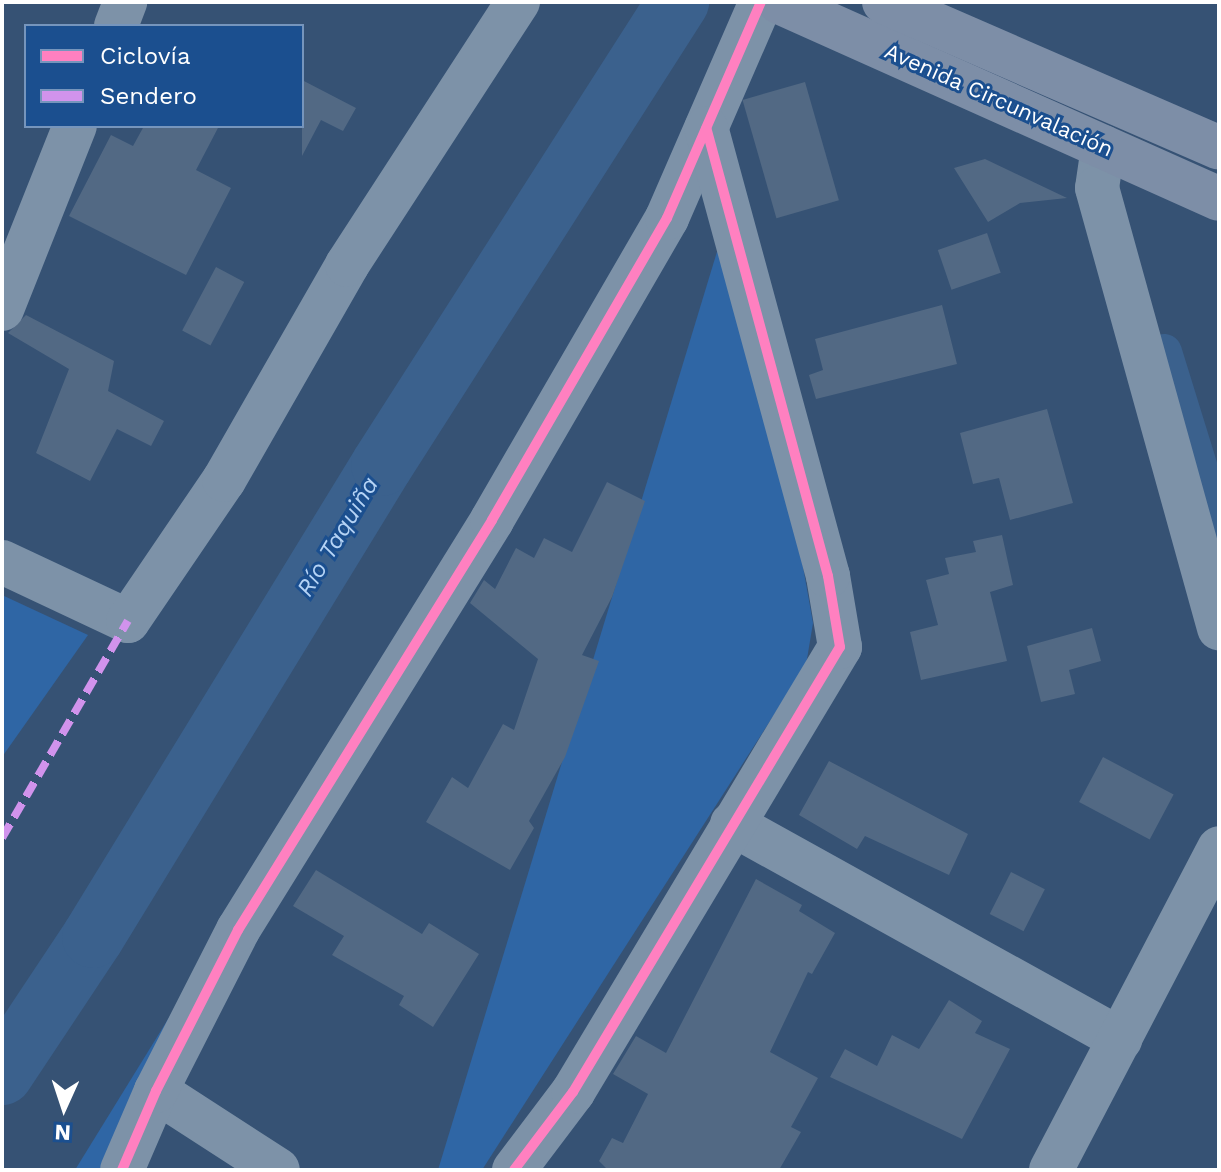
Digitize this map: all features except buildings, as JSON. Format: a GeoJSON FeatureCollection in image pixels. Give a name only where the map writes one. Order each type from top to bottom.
{"type":"FeatureCollection","features":[{"type":"Feature","properties":{"kind":"main road","name":"Avenida Circunvalación"},"geometry":{"type":"LineString","coordinates":[[779,2],[1219,199]]}},
{"type":"Feature","properties":{"kind":"main road","name":"Avenida Circunvalación"},"geometry":{"type":"LineString","coordinates":[[884,2],[1219,148]]}},
{"type":"Feature","properties":{"kind":"street"},"geometry":{"type":"LineString","coordinates":[[117,24],[125,2]]}},
{"type":"Feature","properties":{"kind":"street"},"geometry":{"type":"LineString","coordinates":[[2,562],[128,621],[224,480],[347,265],[518,2]]}},
{"type":"Feature","properties":{"kind":"street"},"geometry":{"type":"LineString","coordinates":[[122,1170],[156,1091],[238,930],[492,520],[667,218],[761,2]]}},
{"type":"Feature","properties":{"kind":"street"},"geometry":{"type":"LineString","coordinates":[[2,309],[74,128]]}},
{"type":"Feature","properties":{"kind":"street"},"geometry":{"type":"LineString","coordinates":[[514,1170],[573,1092],[840,647],[828,576],[706,128]]}},
{"type":"Feature","properties":{"kind":"street"},"geometry":{"type":"LineString","coordinates":[[1103,147],[1097,188],[1219,628]]}},
{"type":"Feature","properties":{"kind":"street"},"geometry":{"type":"LineString","coordinates":[[732,824],[1120,1039]]}},
{"type":"Feature","properties":{"kind":"street"},"geometry":{"type":"LineString","coordinates":[[1051,1170],[1219,848]]}},
{"type":"Feature","properties":{"kind":"street"},"geometry":{"type":"LineString","coordinates":[[156,1091],[278,1170]]}},
{"type":"Feature","properties":{"kind":"shaded area"},"geometry":{"type":"Polygon","coordinates":[[[723,232],[797,533],[813,623],[806,665],[482,1170],[438,1170],[723,232]]]}},
{"type":"Feature","properties":{"kind":"shaded area"},"geometry":{"type":"Polygon","coordinates":[[[2,595],[88,635],[2,757],[2,595]]]}},
{"type":"Feature","properties":{"kind":"shaded area"},"geometry":{"type":"Polygon","coordinates":[[[215,943],[102,1170],[75,1170],[215,943]]]}},
{"type":"Feature","properties":{"kind":"waterway","name":"Río Taquiña"},"geometry":{"type":"LineString","coordinates":[[2,1074],[93,937],[382,465],[678,2]]}},
{"type":"Feature","properties":{"kind":"waterway"},"geometry":{"type":"LineString","coordinates":[[1164,352],[1219,530]]}},
{"type":"Feature","properties":{"kind":"marked path"},"geometry":{"type":"LineString","coordinates":[[2,838],[128,621]]}},
{"type":"Feature","properties":{"kind":"cycle path"},"geometry":{"type":"LineString","coordinates":[[122,1170],[156,1091],[238,930],[492,520],[667,218],[761,2]]}},
{"type":"Feature","properties":{"kind":"cycle path"},"geometry":{"type":"LineString","coordinates":[[514,1170],[573,1092],[840,647],[828,576],[706,128]]}}]}
